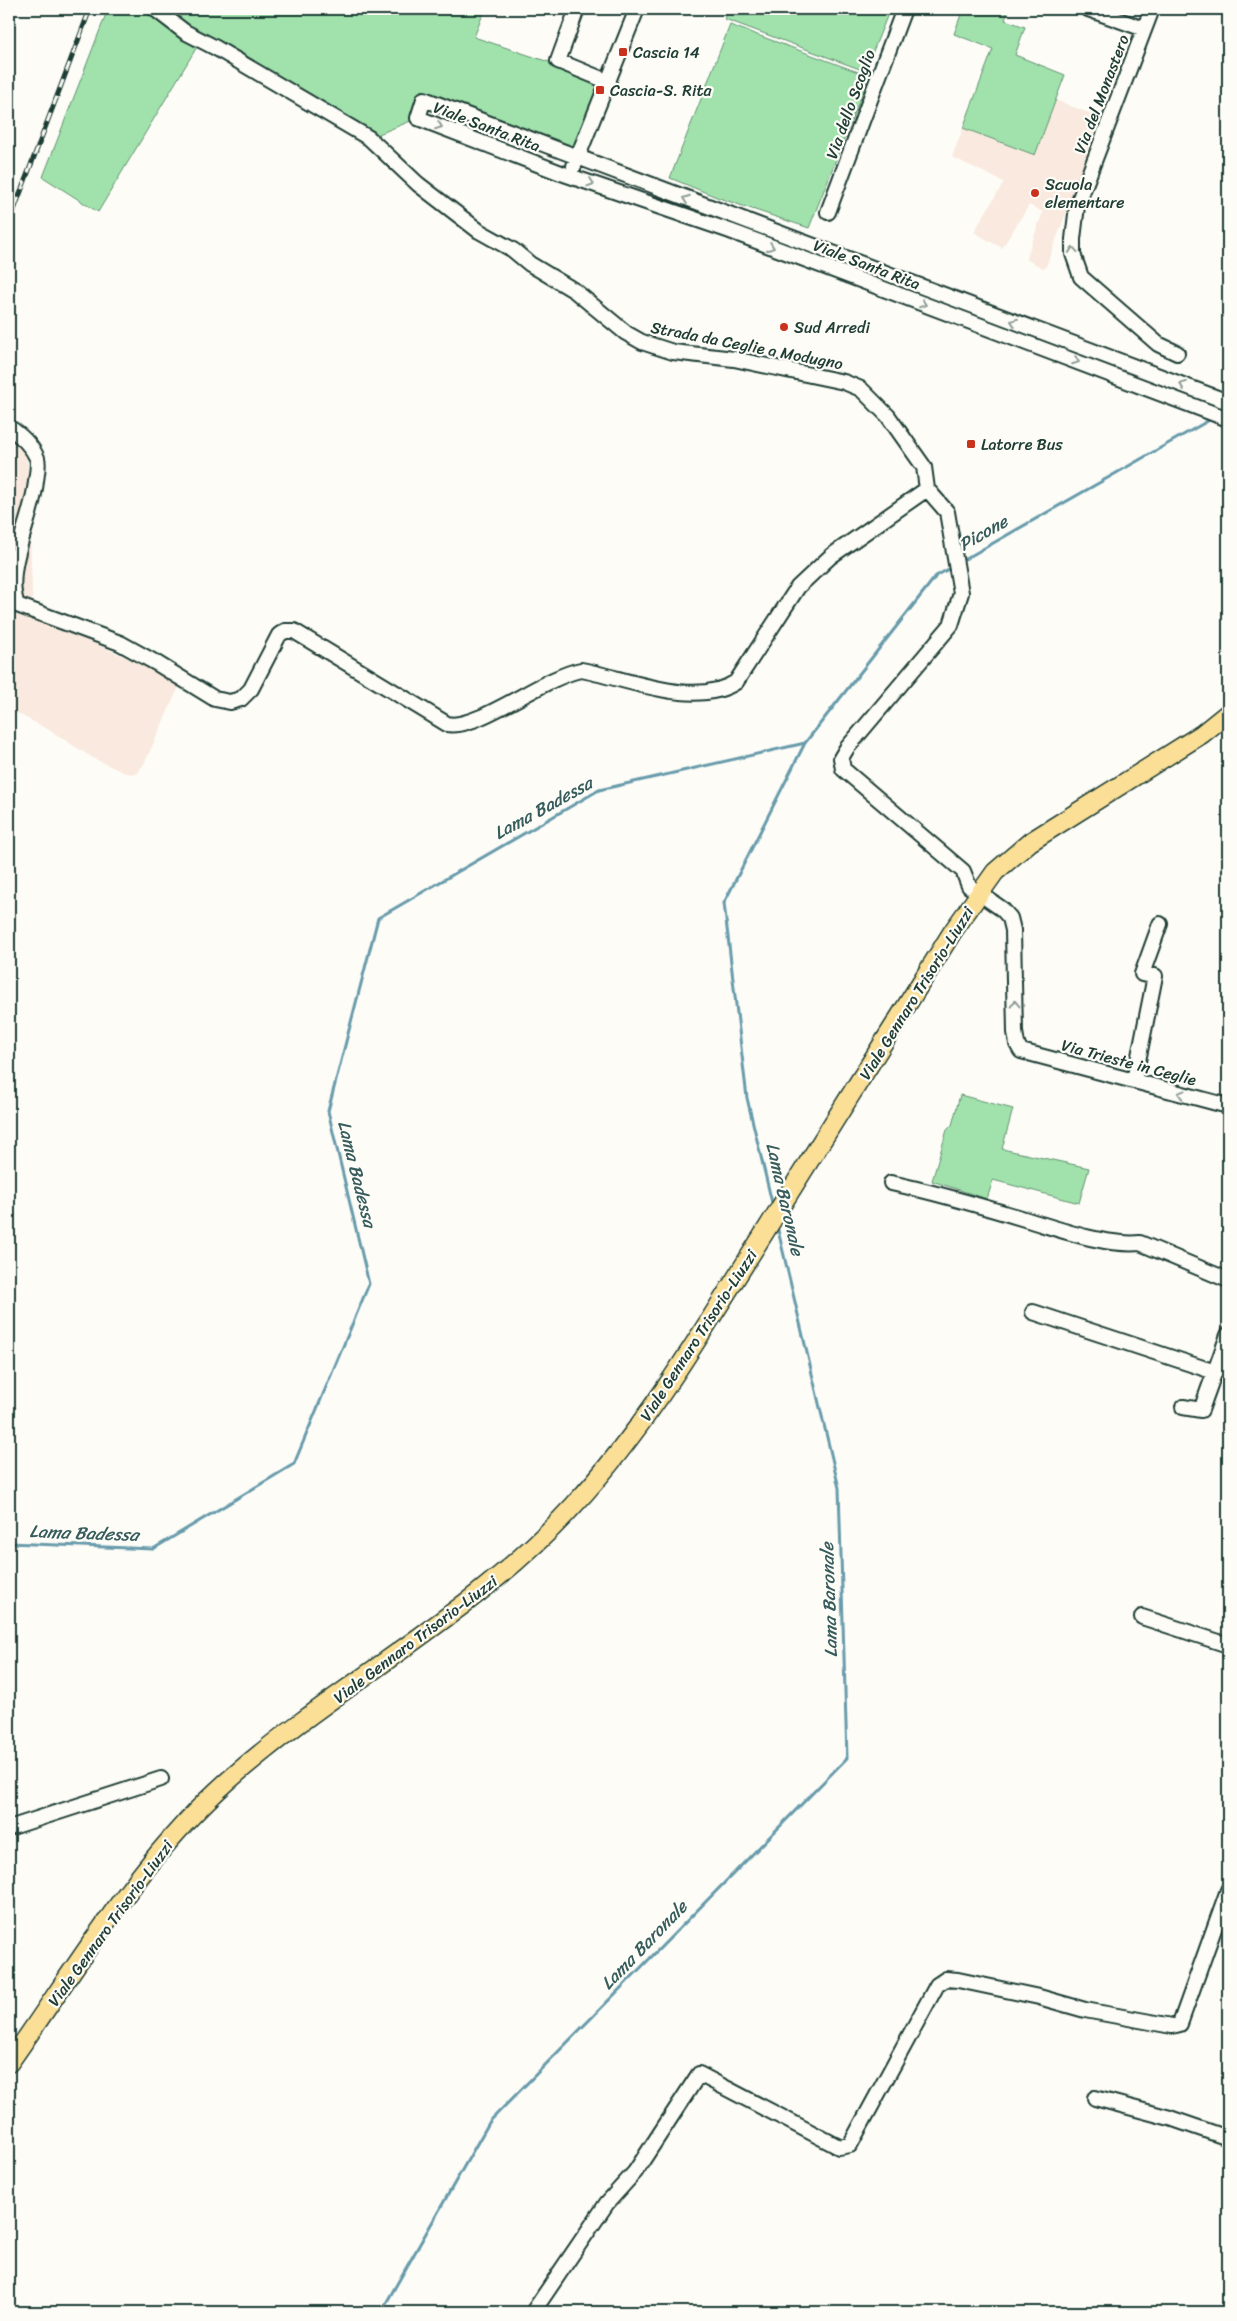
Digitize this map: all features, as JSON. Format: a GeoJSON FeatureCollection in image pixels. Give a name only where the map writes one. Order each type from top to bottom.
{"type":"FeatureCollection","features":[{"type":"Feature","properties":{"kind":"main road","name":"Viale Gennaro Trisorio-Liuzzi"},"geometry":{"type":"LineString","coordinates":[[9,2063],[152,1861],[200,1808],[260,1754],[439,1625],[492,1583],[572,1508],[651,1410],[688,1356],[979,892],[995,872],[1030,842],[1202,734],[1228,713]]}},
{"type":"Feature","properties":{"kind":"street","name":"Strada da Ceglie a Modugno"},"geometry":{"type":"LineString","coordinates":[[155,9],[185,32],[370,138],[418,184],[479,231],[513,250],[530,264],[575,291],[626,334],[642,342],[673,352],[734,359],[783,368],[844,382],[862,390],[888,416],[924,467],[927,490]]}},
{"type":"Feature","properties":{"kind":"street"},"geometry":{"type":"LineString","coordinates":[[577,9],[558,62],[609,82]]}},
{"type":"Feature","properties":{"kind":"street"},"geometry":{"type":"LineString","coordinates":[[570,176],[637,9]]}},
{"type":"Feature","properties":{"kind":"street","name":"Via dello Scoglio"},"geometry":{"type":"LineString","coordinates":[[828,212],[904,9]]}},
{"type":"Feature","properties":{"kind":"street"},"geometry":{"type":"LineString","coordinates":[[1088,9],[1144,29]]}},
{"type":"Feature","properties":{"kind":"street","name":"Via del Monastero"},"geometry":{"type":"LineString","coordinates":[[1152,9],[1077,206],[1074,221],[1073,254],[1081,277],[1158,344],[1177,353]]}},
{"type":"Feature","properties":{"kind":"street","name":"Viale Santa Rita"},"geometry":{"type":"LineString","coordinates":[[1228,402],[424,99],[418,118],[570,176],[728,230],[1228,419]]}},
{"type":"Feature","properties":{"kind":"street"},"geometry":{"type":"LineString","coordinates":[[728,230],[733,217]]}},
{"type":"Feature","properties":{"kind":"street"},"geometry":{"type":"LineString","coordinates":[[9,427],[25,439],[38,460],[35,492],[14,568],[14,596],[17,605],[120,643],[215,699],[230,702],[241,699],[251,690],[279,635],[285,631],[294,631],[447,724],[456,726],[467,724],[543,683],[569,672],[581,670],[676,692],[724,690],[736,682],[798,587],[831,556],[927,490],[947,512],[961,593],[951,625],[847,748],[841,758],[843,769],[963,871],[969,886],[979,892]]}},
{"type":"Feature","properties":{"kind":"street","name":"Via Trieste in Ceglie"},"geometry":{"type":"LineString","coordinates":[[979,892],[1002,909],[1010,918],[1013,930],[1015,1032],[1017,1044],[1021,1052],[1228,1106]]}},
{"type":"Feature","properties":{"kind":"street"},"geometry":{"type":"LineString","coordinates":[[1134,1081],[1155,976],[1142,974],[1160,924]]}},
{"type":"Feature","properties":{"kind":"street"},"geometry":{"type":"LineString","coordinates":[[890,1183],[929,1191],[1061,1230],[1126,1244],[1140,1243],[1228,1280]]}},
{"type":"Feature","properties":{"kind":"street"},"geometry":{"type":"LineString","coordinates":[[1033,1312],[1215,1372]]}},
{"type":"Feature","properties":{"kind":"street"},"geometry":{"type":"LineString","coordinates":[[1183,1407],[1201,1410],[1228,1335]]}},
{"type":"Feature","properties":{"kind":"street"},"geometry":{"type":"LineString","coordinates":[[1142,1617],[1228,1645]]}},
{"type":"Feature","properties":{"kind":"street"},"geometry":{"type":"LineString","coordinates":[[9,1828],[161,1779]]}},
{"type":"Feature","properties":{"kind":"street"},"geometry":{"type":"LineString","coordinates":[[533,2312],[607,2203],[635,2172],[699,2074],[839,2147],[850,2145],[936,1985],[946,1979],[958,1980],[1039,1997],[1085,2010],[1172,2026],[1180,2024],[1228,1890]]}},
{"type":"Feature","properties":{"kind":"street"},"geometry":{"type":"LineString","coordinates":[[1095,2098],[1170,2118],[1228,2138]]}},
{"type":"Feature","properties":{"kind":"shaded area","name":"Scuola elementare"},"geometry":{"type":"Polygon","coordinates":[[[1055,100],[1102,118],[1045,269],[1026,259],[1043,212],[1029,205],[1002,248],[974,232],[1004,182],[952,157],[963,128],[1035,155],[1055,100]]]}},
{"type":"Feature","properties":{"kind":"shaded area"},"geometry":{"type":"Polygon","coordinates":[[[9,432],[27,451],[33,616],[181,682],[145,762],[137,774],[125,773],[93,758],[51,731],[9,709],[9,432]]]}},
{"type":"Feature","properties":{"kind":"green space"},"geometry":{"type":"Polygon","coordinates":[[[108,9],[485,9],[474,37],[609,82],[577,158],[424,99],[418,118],[369,138],[201,40],[98,212],[43,177],[108,9]]]}},
{"type":"Feature","properties":{"kind":"green space"},"geometry":{"type":"Polygon","coordinates":[[[729,9],[890,9],[865,71],[725,19],[729,9]]]}},
{"type":"Feature","properties":{"kind":"green space"},"geometry":{"type":"Polygon","coordinates":[[[963,9],[1009,9],[1005,20],[1025,27],[1015,55],[1065,75],[1035,155],[963,128],[993,49],[954,34],[963,9]]]}},
{"type":"Feature","properties":{"kind":"green space"},"geometry":{"type":"Polygon","coordinates":[[[730,25],[869,76],[809,228],[719,198],[670,178],[730,25]]]}},
{"type":"Feature","properties":{"kind":"green space"},"geometry":{"type":"Polygon","coordinates":[[[960,1095],[1013,1109],[1002,1149],[1089,1168],[1079,1203],[993,1180],[987,1199],[932,1181],[947,1130],[952,1125],[960,1095]]]}},
{"type":"Feature","properties":{"kind":"waterway","name":"Picone"},"geometry":{"type":"LineString","coordinates":[[960,562],[1213,418]]}},
{"type":"Feature","properties":{"kind":"waterway","name":"Lama Baronale"},"geometry":{"type":"LineString","coordinates":[[773,1207],[747,1098],[724,903],[805,743],[936,576],[952,567]]}},
{"type":"Feature","properties":{"kind":"waterway","name":"Lama Badessa"},"geometry":{"type":"LineString","coordinates":[[9,1543],[153,1549],[294,1464],[369,1284],[328,1111],[378,918],[599,790],[805,743]]}},
{"type":"Feature","properties":{"kind":"waterway","name":"Lama Baronale"},"geometry":{"type":"LineString","coordinates":[[381,2312],[490,2121],[847,1758],[839,1488],[777,1226]]}},
{"type":"Feature","properties":{"kind":"railway"},"geometry":{"type":"LineString","coordinates":[[9,223],[90,9]]}},
{"type":"Feature","properties":{"kind":"place","name":"Cascia 14"},"geometry":{"type":"Point","coordinates":[623,52]}},
{"type":"Feature","properties":{"kind":"place","name":"Cascia-S. Rita"},"geometry":{"type":"Point","coordinates":[600,90]}},
{"type":"Feature","properties":{"kind":"place","name":"Scuola elementare"},"geometry":{"type":"Point","coordinates":[1035,193]}},
{"type":"Feature","properties":{"kind":"place","name":"Sud Arredi"},"geometry":{"type":"Point","coordinates":[784,327]}},
{"type":"Feature","properties":{"kind":"place","name":"Latorre Bus"},"geometry":{"type":"Point","coordinates":[971,444]}}]}
